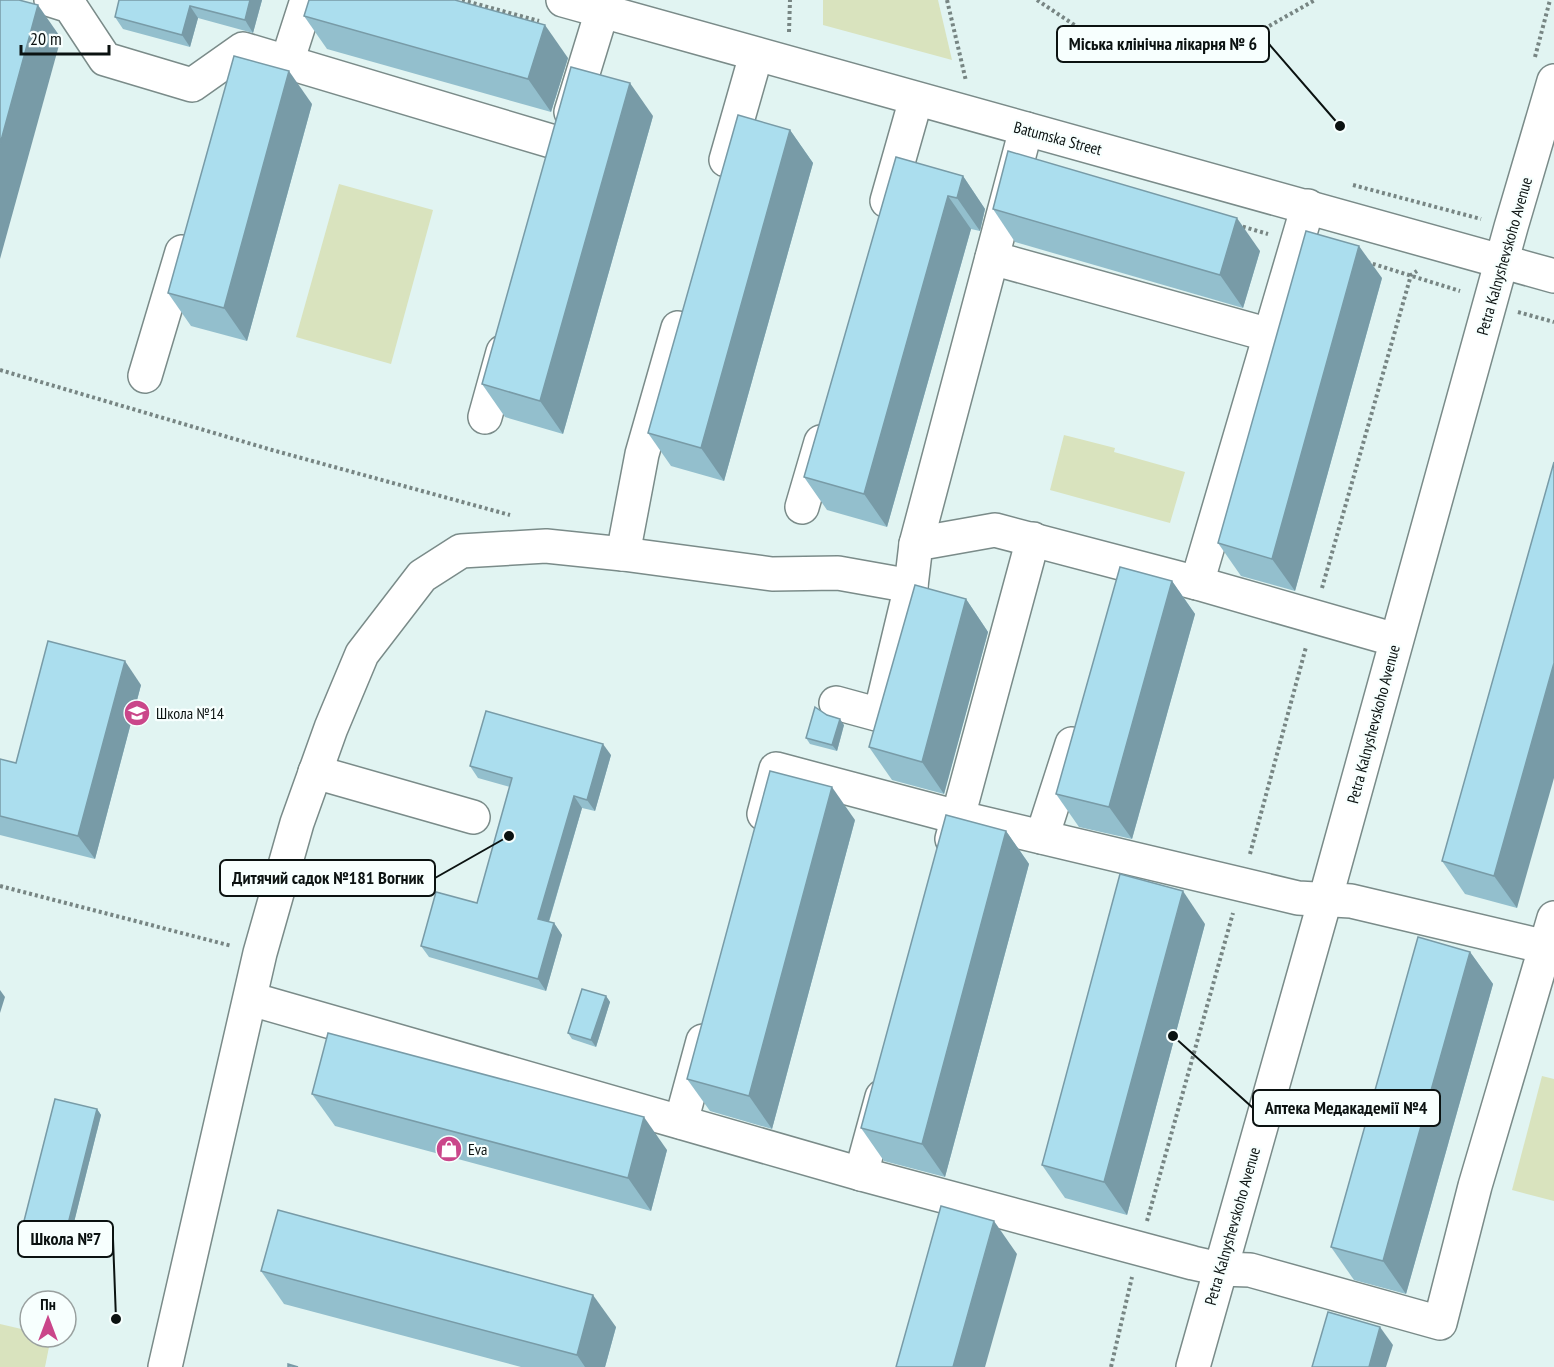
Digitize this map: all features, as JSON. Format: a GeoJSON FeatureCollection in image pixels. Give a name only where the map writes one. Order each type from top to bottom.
{"type":"FeatureCollection","features":[{"type":"Feature","properties":{"kind":"street"},"geometry":{"type":"LineString","coordinates":[[287,62],[307,0]]}},
{"type":"Feature","properties":{"kind":"street","name":"Batumska Street"},"geometry":{"type":"LineString","coordinates":[[563,0],[1554,276]]}},
{"type":"Feature","properties":{"kind":"street"},"geometry":{"type":"LineString","coordinates":[[64,2],[105,58],[192,85],[243,49]]}},
{"type":"Feature","properties":{"kind":"street"},"geometry":{"type":"LineString","coordinates":[[552,176],[602,11]]}},
{"type":"Feature","properties":{"kind":"street"},"geometry":{"type":"LineString","coordinates":[[243,49],[561,144]]}},
{"type":"Feature","properties":{"kind":"street"},"geometry":{"type":"LineString","coordinates":[[229,94],[243,49]]}},
{"type":"Feature","properties":{"kind":"street"},"geometry":{"type":"LineString","coordinates":[[717,192],[756,55]]}},
{"type":"Feature","properties":{"kind":"street","name":"Petra Kalnyshevskoho Avenue"},"geometry":{"type":"LineString","coordinates":[[1193,1367],[1554,81]]}},
{"type":"Feature","properties":{"kind":"street"},"geometry":{"type":"LineString","coordinates":[[881,226],[916,99]]}},
{"type":"Feature","properties":{"kind":"street"},"geometry":{"type":"LineString","coordinates":[[836,703],[880,716],[911,586],[916,544],[1026,129]]}},
{"type":"Feature","properties":{"kind":"street"},"geometry":{"type":"LineString","coordinates":[[1197,583],[1308,207]]}},
{"type":"Feature","properties":{"kind":"street"},"geometry":{"type":"LineString","coordinates":[[145,376],[189,230]]}},
{"type":"Feature","properties":{"kind":"street"},"geometry":{"type":"LineString","coordinates":[[992,258],[1270,335]]}},
{"type":"Feature","properties":{"kind":"street"},"geometry":{"type":"LineString","coordinates":[[623,554],[642,454],[687,298]]}},
{"type":"Feature","properties":{"kind":"street"},"geometry":{"type":"LineString","coordinates":[[485,417],[512,320]]}},
{"type":"Feature","properties":{"kind":"street"},"geometry":{"type":"LineString","coordinates":[[802,507],[828,416]]}},
{"type":"Feature","properties":{"kind":"street"},"geometry":{"type":"LineString","coordinates":[[916,544],[995,530],[1033,539],[1126,576],[1197,583],[1396,639]]}},
{"type":"Feature","properties":{"kind":"street"},"geometry":{"type":"LineString","coordinates":[[945,863],[1033,539]]}},
{"type":"Feature","properties":{"kind":"street"},"geometry":{"type":"LineString","coordinates":[[165,1367],[260,953],[297,823],[331,728],[362,654],[422,576],[461,551],[546,546],[772,574],[838,573],[911,586]]}},
{"type":"Feature","properties":{"kind":"street"},"geometry":{"type":"LineString","coordinates":[[1042,837],[1082,712]]}},
{"type":"Feature","properties":{"kind":"street"},"geometry":{"type":"LineString","coordinates":[[251,999],[861,1174],[1220,1269],[1250,1270],[1440,1323],[1475,1186],[1551,939],[1351,901],[1298,898],[957,817],[776,769],[757,837]]}},
{"type":"Feature","properties":{"kind":"street"},"geometry":{"type":"LineString","coordinates":[[315,772],[473,817]]}},
{"type":"Feature","properties":{"kind":"street"},"geometry":{"type":"LineString","coordinates":[[681,1122],[712,1008]]}},
{"type":"Feature","properties":{"kind":"street"},"geometry":{"type":"LineString","coordinates":[[861,1174],[889,1071]]}},
{"type":"Feature","properties":{"kind":"path"},"geometry":{"type":"LineString","coordinates":[[947,0],[966,82]]}},
{"type":"Feature","properties":{"kind":"path"},"geometry":{"type":"LineString","coordinates":[[1037,0],[1085,32],[1174,46],[1255,34],[1315,0]]}},
{"type":"Feature","properties":{"kind":"path"},"geometry":{"type":"LineString","coordinates":[[1111,1367],[1139,1248],[1411,275]]}},
{"type":"Feature","properties":{"kind":"path"},"geometry":{"type":"LineString","coordinates":[[0,370],[272,450],[514,516]]}},
{"type":"Feature","properties":{"kind":"path"},"geometry":{"type":"LineString","coordinates":[[0,886],[260,953]]}},
{"type":"Feature","properties":{"kind":"green space"},"geometry":{"type":"Polygon","coordinates":[[[823,0],[938,0],[952,60],[823,25],[823,0]]]}},
{"type":"Feature","properties":{"kind":"green space"},"geometry":{"type":"Polygon","coordinates":[[[339,184],[433,210],[391,364],[296,337],[339,184]]]}},
{"type":"Feature","properties":{"kind":"green space"},"geometry":{"type":"Polygon","coordinates":[[[1064,435],[1115,448],[1114,452],[1185,472],[1170,523],[1050,490],[1064,435]]]}},
{"type":"Feature","properties":{"kind":"green space"},"geometry":{"type":"Polygon","coordinates":[[[1542,1076],[1554,1079],[1554,1201],[1512,1190],[1542,1076]]]}},
{"type":"Feature","properties":{"kind":"green space"},"geometry":{"type":"Polygon","coordinates":[[[0,1324],[18,1328],[18,1349],[49,1349],[45,1367],[0,1367],[0,1324]]]}},
{"type":"Feature","properties":{"kind":"building"},"geometry":{"type":"Polygon","coordinates":[[[0,0],[19,0],[38,5],[0,144],[0,0]]]}},
{"type":"Feature","properties":{"kind":"building"},"geometry":{"type":"Polygon","coordinates":[[[119,0],[250,0],[245,20],[190,6],[182,35],[115,17],[119,0]]]}},
{"type":"Feature","properties":{"kind":"building"},"geometry":{"type":"Polygon","coordinates":[[[309,0],[455,0],[545,25],[528,79],[304,16],[309,0]]]}},
{"type":"Feature","properties":{"kind":"building"},"geometry":{"type":"Polygon","coordinates":[[[234,56],[289,71],[224,308],[168,293],[234,56]]]}},
{"type":"Feature","properties":{"kind":"building"},"geometry":{"type":"Polygon","coordinates":[[[571,67],[630,83],[540,401],[482,384],[571,67]]]}},
{"type":"Feature","properties":{"kind":"building"},"geometry":{"type":"Polygon","coordinates":[[[738,115],[790,130],[701,448],[648,433],[738,115]]]}},
{"type":"Feature","properties":{"kind":"building"},"geometry":{"type":"Polygon","coordinates":[[[1008,151],[1237,218],[1220,275],[993,209],[1008,151]]]}},
{"type":"Feature","properties":{"kind":"building"},"geometry":{"type":"Polygon","coordinates":[[[896,157],[963,176],[957,198],[948,196],[864,494],[804,477],[896,157]]]}},
{"type":"Feature","properties":{"kind":"building"},"geometry":{"type":"Polygon","coordinates":[[[1306,231],[1359,246],[1272,559],[1218,543],[1306,231]]]}},
{"type":"Feature","properties":{"kind":"building"},"geometry":{"type":"Polygon","coordinates":[[[1554,462],[1554,663],[1494,876],[1442,861],[1554,462]]]}},
{"type":"Feature","properties":{"kind":"building"},"geometry":{"type":"Polygon","coordinates":[[[1120,567],[1172,581],[1109,807],[1056,794],[1120,567]]]}},
{"type":"Feature","properties":{"kind":"building"},"geometry":{"type":"Polygon","coordinates":[[[915,585],[966,599],[922,762],[869,747],[915,585]]]}},
{"type":"Feature","properties":{"kind":"building"},"geometry":{"type":"Polygon","coordinates":[[[48,641],[125,661],[78,836],[0,816],[0,759],[16,763],[48,641]]]}},
{"type":"Feature","properties":{"kind":"building"},"geometry":{"type":"Polygon","coordinates":[[[815,707],[827,715],[840,719],[832,745],[806,738],[815,707]]]}},
{"type":"Feature","properties":{"kind":"building"},"geometry":{"type":"Polygon","coordinates":[[[486,711],[603,744],[587,800],[574,796],[538,919],[554,923],[538,979],[421,946],[436,892],[477,903],[512,778],[470,766],[486,711]]]}},
{"type":"Feature","properties":{"kind":"building"},"geometry":{"type":"Polygon","coordinates":[[[770,771],[832,787],[749,1096],[687,1079],[770,771]]]}},
{"type":"Feature","properties":{"kind":"building"},"geometry":{"type":"Polygon","coordinates":[[[946,815],[1006,831],[922,1144],[861,1128],[946,815]]]}},
{"type":"Feature","properties":{"kind":"building"},"geometry":{"type":"Polygon","coordinates":[[[1120,874],[1183,891],[1104,1182],[1042,1165],[1120,874]]]}},
{"type":"Feature","properties":{"kind":"building"},"geometry":{"type":"Polygon","coordinates":[[[1418,937],[1470,952],[1383,1261],[1331,1247],[1418,937]]]}},
{"type":"Feature","properties":{"kind":"building"},"geometry":{"type":"Polygon","coordinates":[[[582,989],[606,996],[591,1040],[568,1033],[582,989]]]}},
{"type":"Feature","properties":{"kind":"building"},"geometry":{"type":"Polygon","coordinates":[[[328,1033],[644,1117],[628,1178],[312,1094],[328,1033]]]}},
{"type":"Feature","properties":{"kind":"building"},"geometry":{"type":"Polygon","coordinates":[[[55,1099],[97,1109],[66,1232],[24,1221],[55,1099]]]}},
{"type":"Feature","properties":{"kind":"building"},"geometry":{"type":"Polygon","coordinates":[[[941,1206],[994,1221],[953,1367],[896,1367],[941,1206]]]}},
{"type":"Feature","properties":{"kind":"building"},"geometry":{"type":"Polygon","coordinates":[[[278,1210],[593,1295],[577,1355],[261,1271],[278,1210]]]}},
{"type":"Feature","properties":{"kind":"building"},"geometry":{"type":"Polygon","coordinates":[[[1328,1312],[1380,1327],[1369,1367],[1312,1367],[1328,1312]]]}},
{"type":"Feature","properties":{"kind":"place","name":"Міська клінічна лікарня № 6"},"geometry":{"type":"Point","coordinates":[1340,126]}},
{"type":"Feature","properties":{"kind":"place","name":"Школа №14"},"geometry":{"type":"Point","coordinates":[137,713]}},
{"type":"Feature","properties":{"kind":"place","name":"Дитячий садок №181 Вогник"},"geometry":{"type":"Point","coordinates":[509,836]}},
{"type":"Feature","properties":{"kind":"place","name":"Аптека Медакадемії №4"},"geometry":{"type":"Point","coordinates":[1173,1036]}},
{"type":"Feature","properties":{"kind":"place","name":"Eva"},"geometry":{"type":"Point","coordinates":[449,1149]}},
{"type":"Feature","properties":{"kind":"place","name":"Школа №7"},"geometry":{"type":"Point","coordinates":[116,1319]}}]}
